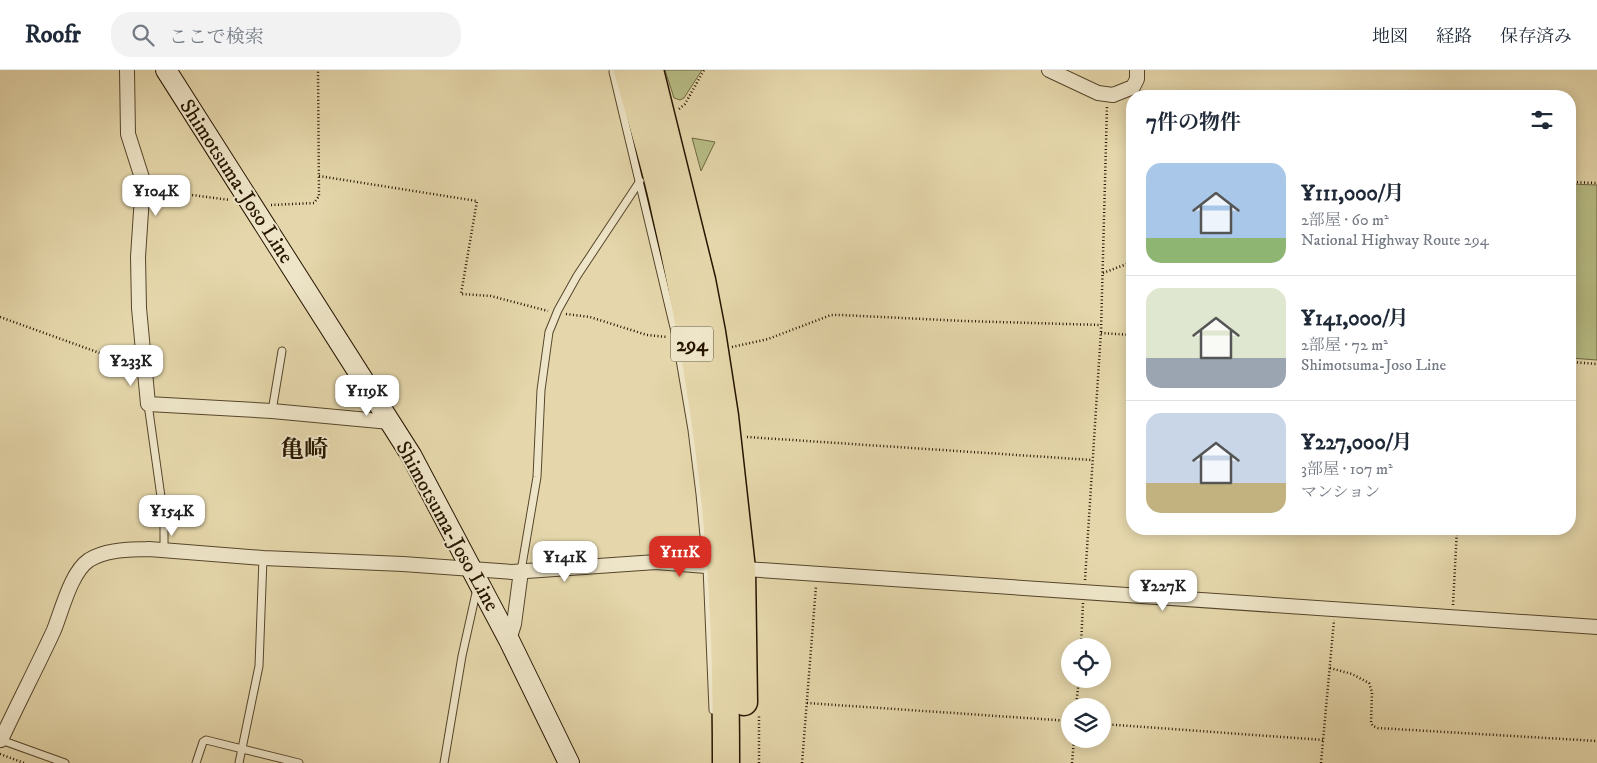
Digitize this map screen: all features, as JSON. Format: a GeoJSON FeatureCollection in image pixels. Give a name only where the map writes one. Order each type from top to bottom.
{"type":"FeatureCollection","features":[{"type":"Feature","properties":{"kind":"highway","name":"294"},"geometry":{"type":"LineString","coordinates":[[627,70],[665,210],[691,335],[705,424],[723,568],[744,763]]}},
{"type":"Feature","properties":{"kind":"highway","name":"294"},"geometry":{"type":"LineString","coordinates":[[650,70],[685,206],[712,332],[725,416],[723,568],[726,763]]}},
{"type":"Feature","properties":{"kind":"main road","name":"Shimotsuma-Joso Line"},"geometry":{"type":"LineString","coordinates":[[166,70],[411,455],[509,640],[569,763]]}},
{"type":"Feature","properties":{"kind":"street"},"geometry":{"type":"LineString","coordinates":[[126,70],[128,134],[143,181],[138,257],[139,308],[148,404],[272,411],[390,422]]}},
{"type":"Feature","properties":{"kind":"street"},"geometry":{"type":"LineString","coordinates":[[1049,70],[1098,94],[1107,95],[1126,90]]}},
{"type":"Feature","properties":{"kind":"street"},"geometry":{"type":"LineString","coordinates":[[1126,90],[1134,88],[1137,70]]}},
{"type":"Feature","properties":{"kind":"street"},"geometry":{"type":"LineString","coordinates":[[1,740],[54,630],[76,575],[88,560],[114,551],[148,549],[263,558],[403,564],[477,578],[521,571],[656,562],[1597,627]]}},
{"type":"Feature","properties":{"kind":"street"},"geometry":{"type":"LineString","coordinates":[[509,640],[514,624],[521,571]]}},
{"type":"Feature","properties":{"kind":"lane"},"geometry":{"type":"LineString","coordinates":[[623,70],[613,72],[676,336],[692,430],[700,494],[723,568],[713,714]]}},
{"type":"Feature","properties":{"kind":"lane"},"geometry":{"type":"LineString","coordinates":[[521,571],[537,477],[541,390],[549,332],[577,276],[640,181]]}},
{"type":"Feature","properties":{"kind":"lane"},"geometry":{"type":"LineString","coordinates":[[272,411],[282,351]]}},
{"type":"Feature","properties":{"kind":"lane"},"geometry":{"type":"LineString","coordinates":[[148,404],[164,518],[164,550]]}},
{"type":"Feature","properties":{"kind":"lane"},"geometry":{"type":"LineString","coordinates":[[239,763],[259,666],[263,558]]}},
{"type":"Feature","properties":{"kind":"lane"},"geometry":{"type":"LineString","coordinates":[[444,763],[464,647],[476,593],[477,578]]}},
{"type":"Feature","properties":{"kind":"lane"},"geometry":{"type":"LineString","coordinates":[[1,740],[65,763]]}},
{"type":"Feature","properties":{"kind":"lane"},"geometry":{"type":"LineString","coordinates":[[196,763],[203,742],[206,740],[299,763]]}},
{"type":"Feature","properties":{"kind":"path"},"geometry":{"type":"LineString","coordinates":[[143,188],[253,205],[314,203],[319,196],[318,70]]}},
{"type":"Feature","properties":{"kind":"path"},"geometry":{"type":"LineString","coordinates":[[675,113],[685,104],[704,70]]}},
{"type":"Feature","properties":{"kind":"path"},"geometry":{"type":"LineString","coordinates":[[1081,638],[1101,333],[1107,95]]}},
{"type":"Feature","properties":{"kind":"path"},"geometry":{"type":"LineString","coordinates":[[319,176],[477,201],[461,294],[491,296],[557,313],[590,317],[647,335],[661,337],[676,336]]}},
{"type":"Feature","properties":{"kind":"path"},"geometry":{"type":"LineString","coordinates":[[1576,182],[1597,183]]}},
{"type":"Feature","properties":{"kind":"path"},"geometry":{"type":"LineString","coordinates":[[1102,273],[1126,264]]}},
{"type":"Feature","properties":{"kind":"path"},"geometry":{"type":"LineString","coordinates":[[729,348],[768,339],[831,315],[964,322],[1101,325]]}},
{"type":"Feature","properties":{"kind":"path"},"geometry":{"type":"LineString","coordinates":[[0,317],[130,364],[144,367]]}},
{"type":"Feature","properties":{"kind":"path"},"geometry":{"type":"LineString","coordinates":[[1101,333],[1126,335]]}},
{"type":"Feature","properties":{"kind":"path"},"geometry":{"type":"LineString","coordinates":[[1576,362],[1597,364]]}},
{"type":"Feature","properties":{"kind":"path"},"geometry":{"type":"LineString","coordinates":[[740,436],[1092,460]]}},
{"type":"Feature","properties":{"kind":"path"},"geometry":{"type":"LineString","coordinates":[[1452,617],[1458,535]]}},
{"type":"Feature","properties":{"kind":"path"},"geometry":{"type":"LineString","coordinates":[[802,763],[817,574]]}},
{"type":"Feature","properties":{"kind":"path"},"geometry":{"type":"LineString","coordinates":[[1321,763],[1335,609]]}},
{"type":"Feature","properties":{"kind":"path"},"geometry":{"type":"LineString","coordinates":[[1330,668],[1352,674],[1369,683],[1372,692],[1370,722],[1378,728],[1597,741]]}},
{"type":"Feature","properties":{"kind":"path"},"geometry":{"type":"LineString","coordinates":[[807,703],[1061,720]]}},
{"type":"Feature","properties":{"kind":"path"},"geometry":{"type":"LineString","coordinates":[[1111,725],[1324,740]]}},
{"type":"Feature","properties":{"kind":"path"},"geometry":{"type":"LineString","coordinates":[[1072,763],[1073,748]]}},
{"type":"Feature","properties":{"kind":"path"},"geometry":{"type":"LineString","coordinates":[[0,754],[24,763]]}},
{"type":"Feature","properties":{"kind":"green space"},"geometry":{"type":"Polygon","coordinates":[[[665,70],[702,70],[684,98],[680,100],[674,98],[665,70]]]}},
{"type":"Feature","properties":{"kind":"green space"},"geometry":{"type":"Polygon","coordinates":[[[692,138],[715,142],[701,171],[692,138]]]}},
{"type":"Feature","properties":{"kind":"green space"},"geometry":{"type":"Polygon","coordinates":[[[1576,184],[1597,185],[1597,360],[1576,358],[1576,184]]]}},
{"type":"Feature","properties":{"kind":"district","name":"亀崎"},"geometry":{"type":"Point","coordinates":[304,449]}}]}
